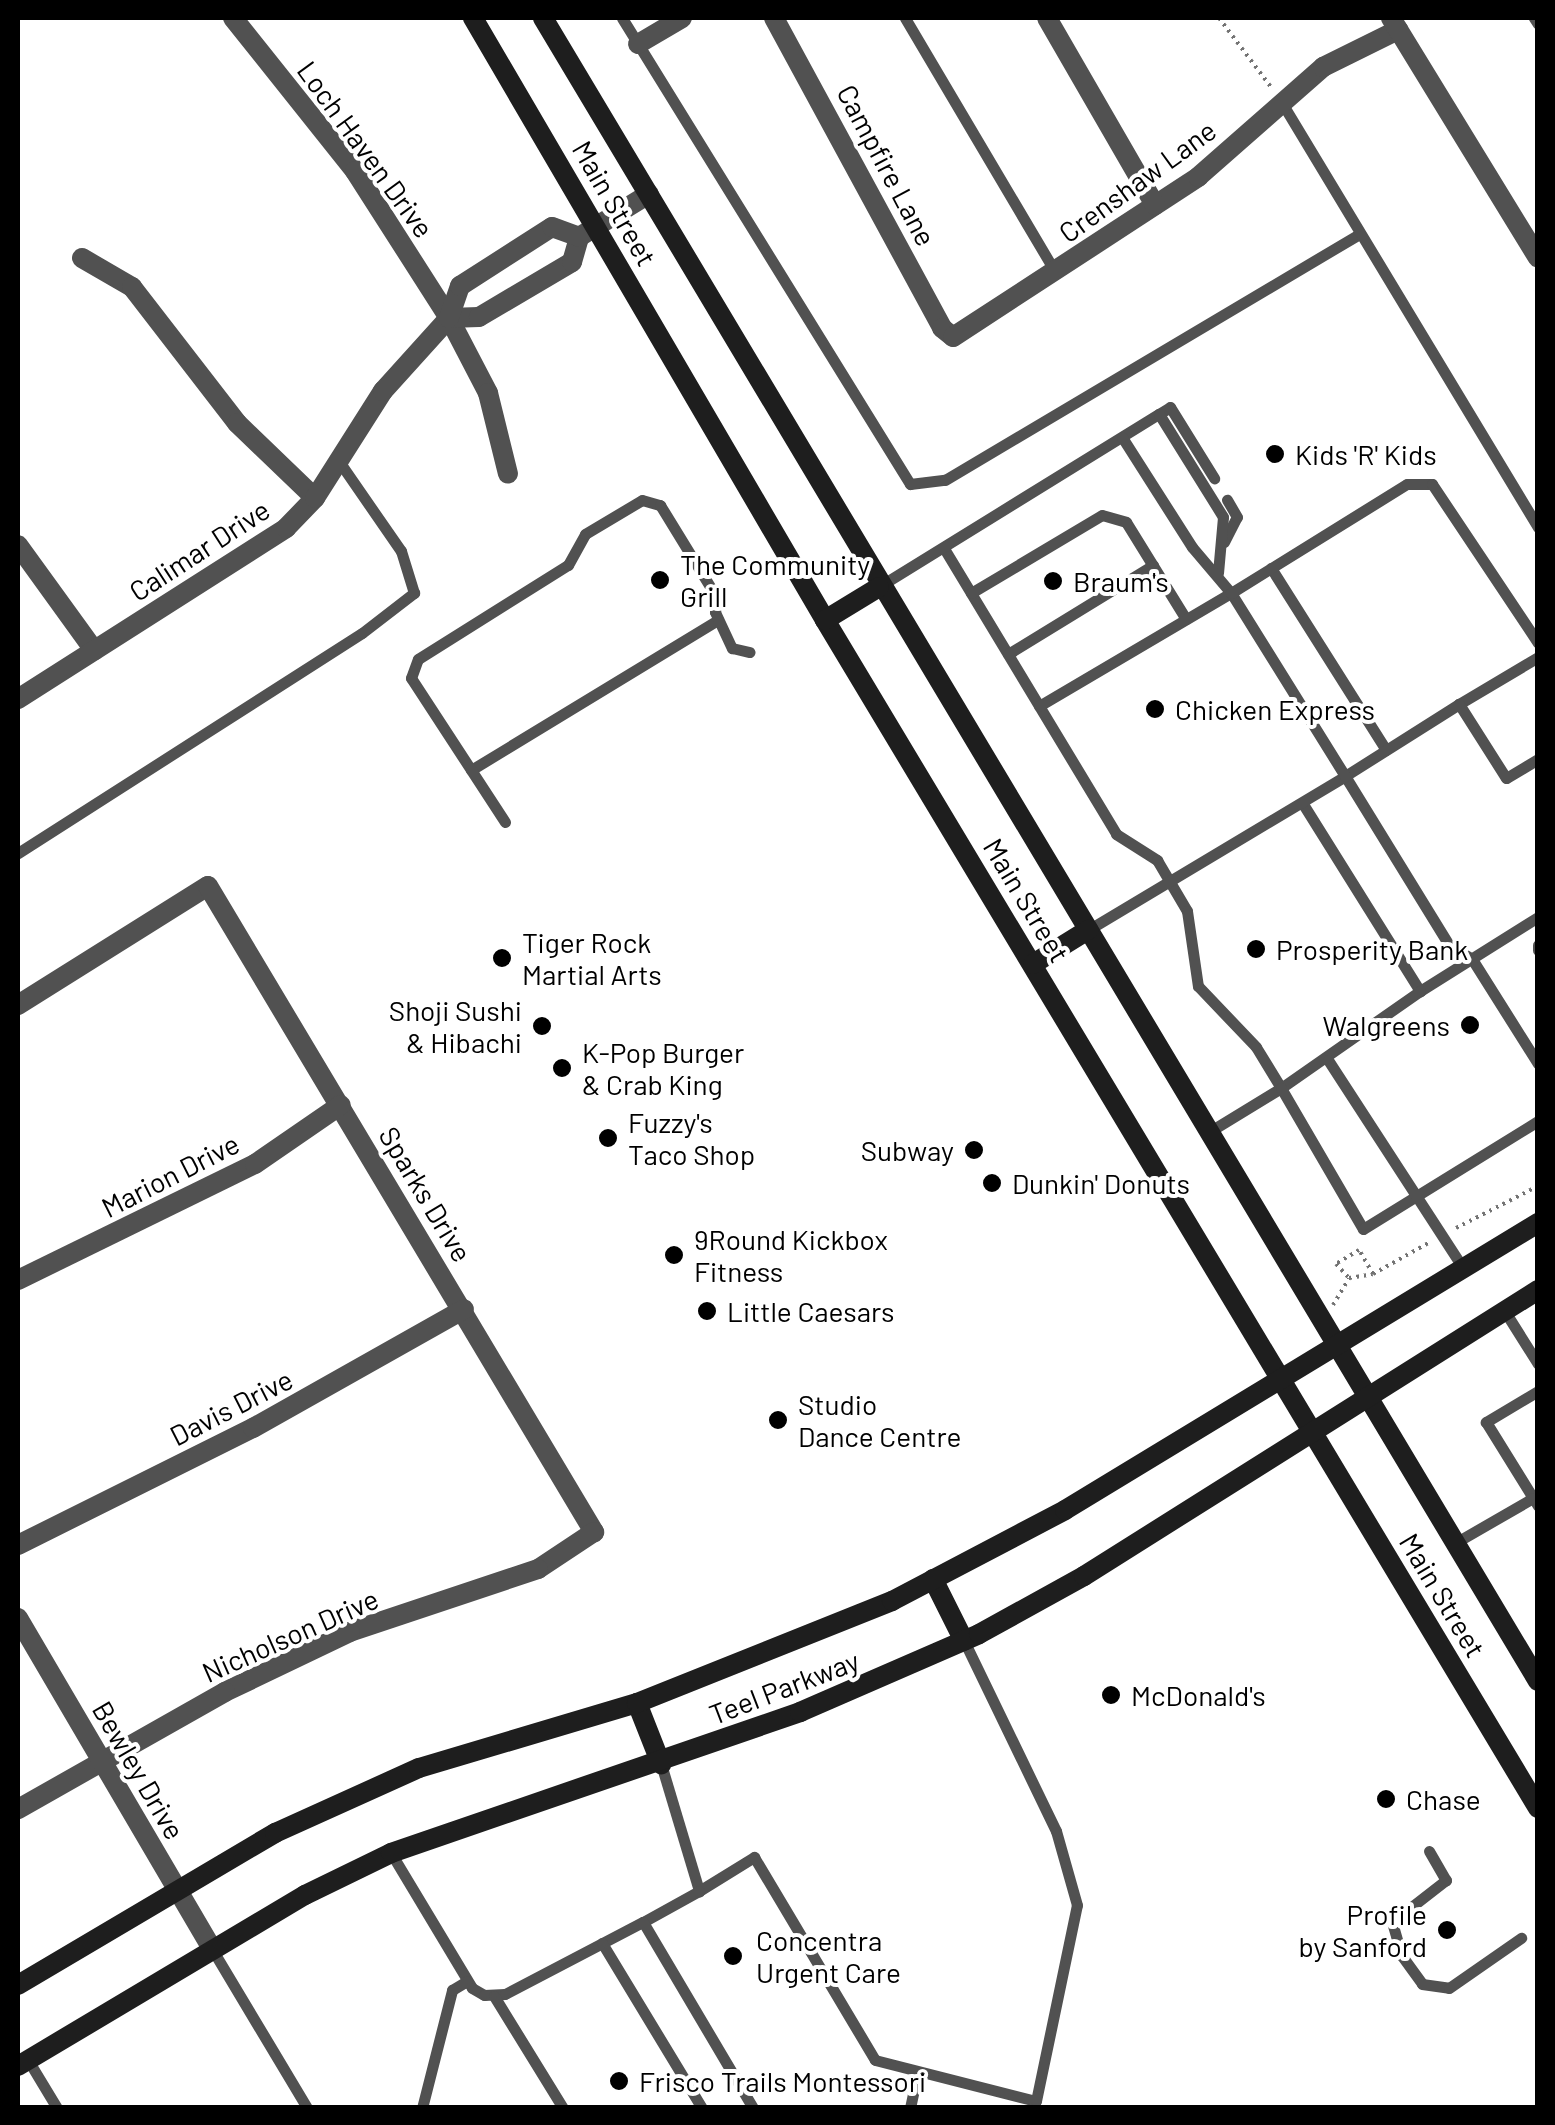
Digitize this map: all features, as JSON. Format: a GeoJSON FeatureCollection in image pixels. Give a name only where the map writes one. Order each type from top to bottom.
{"type":"FeatureCollection","features":[{"type":"Feature","properties":{"kind":"main road","name":"Main Street"},"geometry":{"type":"LineString","coordinates":[[473,18],[588,232],[1534,1794]]}},
{"type":"Feature","properties":{"kind":"main road","name":"Main Street"},"geometry":{"type":"LineString","coordinates":[[542,18],[1538,1681]]}},
{"type":"Feature","properties":{"kind":"main road"},"geometry":{"type":"LineString","coordinates":[[825,620],[879,586]]}},
{"type":"Feature","properties":{"kind":"main road"},"geometry":{"type":"LineString","coordinates":[[1033,964],[1088,930]]}},
{"type":"Feature","properties":{"kind":"main road","name":"Teel Parkway"},"geometry":{"type":"LineString","coordinates":[[18,1985],[275,1832],[419,1768],[638,1703],[804,1639],[934,1578],[1065,1510],[1538,1223]]}},
{"type":"Feature","properties":{"kind":"main road","name":"Teel Parkway"},"geometry":{"type":"LineString","coordinates":[[23,2063],[212,1949],[390,1853],[480,1818],[661,1764],[964,1641],[1084,1576],[1538,1290]]}},
{"type":"Feature","properties":{"kind":"main road"},"geometry":{"type":"LineString","coordinates":[[934,1578],[964,1641]]}},
{"type":"Feature","properties":{"kind":"main road"},"geometry":{"type":"LineString","coordinates":[[638,1703],[661,1764]]}},
{"type":"Feature","properties":{"kind":"street","name":"Loch Haven Drive"},"geometry":{"type":"LineString","coordinates":[[233,18],[356,172],[450,318],[488,393],[508,474]]}},
{"type":"Feature","properties":{"kind":"street"},"geometry":{"type":"LineString","coordinates":[[638,44],[682,18]]}},
{"type":"Feature","properties":{"kind":"street","name":"Campfire Lane"},"geometry":{"type":"LineString","coordinates":[[774,18],[942,328],[953,337]]}},
{"type":"Feature","properties":{"kind":"street"},"geometry":{"type":"LineString","coordinates":[[1046,18],[1155,205]]}},
{"type":"Feature","properties":{"kind":"street"},"geometry":{"type":"LineString","coordinates":[[1395,24],[1538,258]]}},
{"type":"Feature","properties":{"kind":"street","name":"Crenshaw Lane"},"geometry":{"type":"LineString","coordinates":[[953,337],[1155,205],[1322,68],[1395,24]]}},
{"type":"Feature","properties":{"kind":"street"},"geometry":{"type":"LineString","coordinates":[[450,318],[479,317],[572,262],[588,232],[649,194]]}},
{"type":"Feature","properties":{"kind":"street","name":"Calimar Drive"},"geometry":{"type":"LineString","coordinates":[[18,699],[272,539],[315,498],[384,392],[450,318],[460,286],[552,227],[588,232]]}},
{"type":"Feature","properties":{"kind":"street"},"geometry":{"type":"LineString","coordinates":[[82,258],[132,287],[236,423],[315,498]]}},
{"type":"Feature","properties":{"kind":"street"},"geometry":{"type":"LineString","coordinates":[[18,545],[94,650]]}},
{"type":"Feature","properties":{"kind":"street","name":"Sparks Drive"},"geometry":{"type":"LineString","coordinates":[[18,1005],[208,886],[594,1532]]}},
{"type":"Feature","properties":{"kind":"street","name":"Marion Drive"},"geometry":{"type":"LineString","coordinates":[[18,1280],[255,1164],[341,1106]]}},
{"type":"Feature","properties":{"kind":"street","name":"Davis Drive"},"geometry":{"type":"LineString","coordinates":[[18,1544],[252,1428],[464,1309]]}},
{"type":"Feature","properties":{"kind":"street","name":"Nicholson Drive"},"geometry":{"type":"LineString","coordinates":[[18,1809],[101,1758],[350,1632],[538,1569],[594,1532]]}},
{"type":"Feature","properties":{"kind":"street","name":"Bewley Drive"},"geometry":{"type":"LineString","coordinates":[[18,1618],[212,1949]]}},
{"type":"Feature","properties":{"kind":"lane"},"geometry":{"type":"LineString","coordinates":[[622,18],[910,484],[945,480],[1360,234]]}},
{"type":"Feature","properties":{"kind":"lane"},"geometry":{"type":"LineString","coordinates":[[905,18],[1056,273]]}},
{"type":"Feature","properties":{"kind":"lane"},"geometry":{"type":"LineString","coordinates":[[1282,103],[1538,528]]}},
{"type":"Feature","properties":{"kind":"lane"},"geometry":{"type":"LineString","coordinates":[[879,586],[945,550],[1170,407],[1214,478]]}},
{"type":"Feature","properties":{"kind":"lane"},"geometry":{"type":"LineString","coordinates":[[1159,414],[1223,517],[1224,542],[1218,573]]}},
{"type":"Feature","properties":{"kind":"lane"},"geometry":{"type":"LineString","coordinates":[[1122,437],[1192,547],[1218,573],[1231,593],[1450,945],[1472,958],[1538,1064]]}},
{"type":"Feature","properties":{"kind":"lane"},"geometry":{"type":"LineString","coordinates":[[18,852],[362,633],[414,594],[401,551],[338,460]]}},
{"type":"Feature","properties":{"kind":"lane"},"geometry":{"type":"LineString","coordinates":[[1039,706],[1407,484],[1432,484],[1538,643]]}},
{"type":"Feature","properties":{"kind":"lane"},"geometry":{"type":"LineString","coordinates":[[505,822],[411,678],[418,659],[568,565],[585,534],[642,500],[660,505],[717,598],[718,620],[732,648],[750,652]]}},
{"type":"Feature","properties":{"kind":"lane"},"geometry":{"type":"LineString","coordinates":[[1224,542],[1237,517],[1227,500]]}},
{"type":"Feature","properties":{"kind":"lane"},"geometry":{"type":"LineString","coordinates":[[971,593],[1102,515],[1126,522],[1186,619]]}},
{"type":"Feature","properties":{"kind":"lane"},"geometry":{"type":"LineString","coordinates":[[945,550],[1116,834],[1152,853],[1186,911],[1198,986],[1256,1048],[1363,1229],[1538,1121]]}},
{"type":"Feature","properties":{"kind":"lane"},"geometry":{"type":"LineString","coordinates":[[1008,654],[1153,565]]}},
{"type":"Feature","properties":{"kind":"lane"},"geometry":{"type":"LineString","coordinates":[[1271,568],[1386,750]]}},
{"type":"Feature","properties":{"kind":"lane"},"geometry":{"type":"LineString","coordinates":[[471,770],[718,620]]}},
{"type":"Feature","properties":{"kind":"lane"},"geometry":{"type":"LineString","coordinates":[[1088,930],[1170,885],[1538,657]]}},
{"type":"Feature","properties":{"kind":"lane"},"geometry":{"type":"LineString","coordinates":[[1459,704],[1506,778],[1538,759]]}},
{"type":"Feature","properties":{"kind":"lane"},"geometry":{"type":"LineString","coordinates":[[1302,804],[1420,991]]}},
{"type":"Feature","properties":{"kind":"lane"},"geometry":{"type":"LineString","coordinates":[[1209,1132],[1328,1060],[1420,991],[1538,917]]}},
{"type":"Feature","properties":{"kind":"lane"},"geometry":{"type":"LineString","coordinates":[[1328,1060],[1463,1268]]}},
{"type":"Feature","properties":{"kind":"lane"},"geometry":{"type":"LineString","coordinates":[[1504,1310],[1538,1364]]}},
{"type":"Feature","properties":{"kind":"lane"},"geometry":{"type":"LineString","coordinates":[[1455,1543],[1535,1502],[1486,1422],[1538,1391]]}},
{"type":"Feature","properties":{"kind":"lane"},"geometry":{"type":"LineString","coordinates":[[494,1996],[643,1922],[754,1857],[875,2060],[918,2074],[1036,2100],[1077,1905],[1056,1831],[964,1641]]}},
{"type":"Feature","properties":{"kind":"lane"},"geometry":{"type":"LineString","coordinates":[[661,1764],[699,1891]]}},
{"type":"Feature","properties":{"kind":"lane"},"geometry":{"type":"LineString","coordinates":[[1429,1851],[1446,1880],[1392,1922],[1402,1956],[1422,1984],[1448,1988],[1521,1938]]}},
{"type":"Feature","properties":{"kind":"lane"},"geometry":{"type":"LineString","coordinates":[[390,1853],[467,1981],[494,1996],[562,2108]]}},
{"type":"Feature","properties":{"kind":"lane"},"geometry":{"type":"LineString","coordinates":[[643,1922],[753,2108]]}},
{"type":"Feature","properties":{"kind":"lane"},"geometry":{"type":"LineString","coordinates":[[602,1943],[702,2108]]}},
{"type":"Feature","properties":{"kind":"lane"},"geometry":{"type":"LineString","coordinates":[[212,1949],[307,2108]]}},
{"type":"Feature","properties":{"kind":"lane"},"geometry":{"type":"LineString","coordinates":[[422,2108],[452,1990],[467,1981]]}},
{"type":"Feature","properties":{"kind":"lane"},"geometry":{"type":"LineString","coordinates":[[23,2063],[57,2108]]}},
{"type":"Feature","properties":{"kind":"lane"},"geometry":{"type":"LineString","coordinates":[[910,2108],[918,2074]]}},
{"type":"Feature","properties":{"kind":"path"},"geometry":{"type":"LineString","coordinates":[[1219,18],[1282,103]]}},
{"type":"Feature","properties":{"kind":"path"},"geometry":{"type":"LineString","coordinates":[[1359,1250],[1374,1274],[1349,1278],[1336,1264],[1359,1250]]}},
{"type":"Feature","properties":{"kind":"path"},"geometry":{"type":"LineString","coordinates":[[1333,1306],[1349,1278]]}},
{"type":"Feature","properties":{"kind":"place","name":"Kids 'R' Kids"},"geometry":{"type":"Point","coordinates":[1275,454]}},
{"type":"Feature","properties":{"kind":"place","name":"The Community Grill"},"geometry":{"type":"Point","coordinates":[660,580]}},
{"type":"Feature","properties":{"kind":"place","name":"Braum's"},"geometry":{"type":"Point","coordinates":[1053,581]}},
{"type":"Feature","properties":{"kind":"place","name":"Chicken Express"},"geometry":{"type":"Point","coordinates":[1155,709]}},
{"type":"Feature","properties":{"kind":"place","name":"Prosperity Bank"},"geometry":{"type":"Point","coordinates":[1256,949]}},
{"type":"Feature","properties":{"kind":"place","name":"Tiger Rock Martial Arts"},"geometry":{"type":"Point","coordinates":[502,958]}},
{"type":"Feature","properties":{"kind":"place","name":"Walgreens"},"geometry":{"type":"Point","coordinates":[1470,1025]}},
{"type":"Feature","properties":{"kind":"place","name":"Shoji Sushi & Hibachi"},"geometry":{"type":"Point","coordinates":[542,1026]}},
{"type":"Feature","properties":{"kind":"place","name":"K-Pop Burger & Crab King"},"geometry":{"type":"Point","coordinates":[562,1068]}},
{"type":"Feature","properties":{"kind":"place","name":"Fuzzy's Taco Shop"},"geometry":{"type":"Point","coordinates":[608,1138]}},
{"type":"Feature","properties":{"kind":"place","name":"Subway"},"geometry":{"type":"Point","coordinates":[974,1150]}},
{"type":"Feature","properties":{"kind":"place","name":"Dunkin' Donuts"},"geometry":{"type":"Point","coordinates":[992,1183]}},
{"type":"Feature","properties":{"kind":"place","name":"9Round Kickbox Fitness"},"geometry":{"type":"Point","coordinates":[674,1255]}},
{"type":"Feature","properties":{"kind":"place","name":"Little Caesars"},"geometry":{"type":"Point","coordinates":[707,1311]}},
{"type":"Feature","properties":{"kind":"place","name":"Studio Dance Centre"},"geometry":{"type":"Point","coordinates":[778,1420]}},
{"type":"Feature","properties":{"kind":"place","name":"McDonald's"},"geometry":{"type":"Point","coordinates":[1111,1695]}},
{"type":"Feature","properties":{"kind":"place","name":"Chase"},"geometry":{"type":"Point","coordinates":[1386,1799]}},
{"type":"Feature","properties":{"kind":"place","name":"Profile by Sanford"},"geometry":{"type":"Point","coordinates":[1447,1930]}},
{"type":"Feature","properties":{"kind":"place","name":"Concentra Urgent Care"},"geometry":{"type":"Point","coordinates":[733,1956]}},
{"type":"Feature","properties":{"kind":"place","name":"Frisco Trails Montessori"},"geometry":{"type":"Point","coordinates":[619,2081]}}]}
